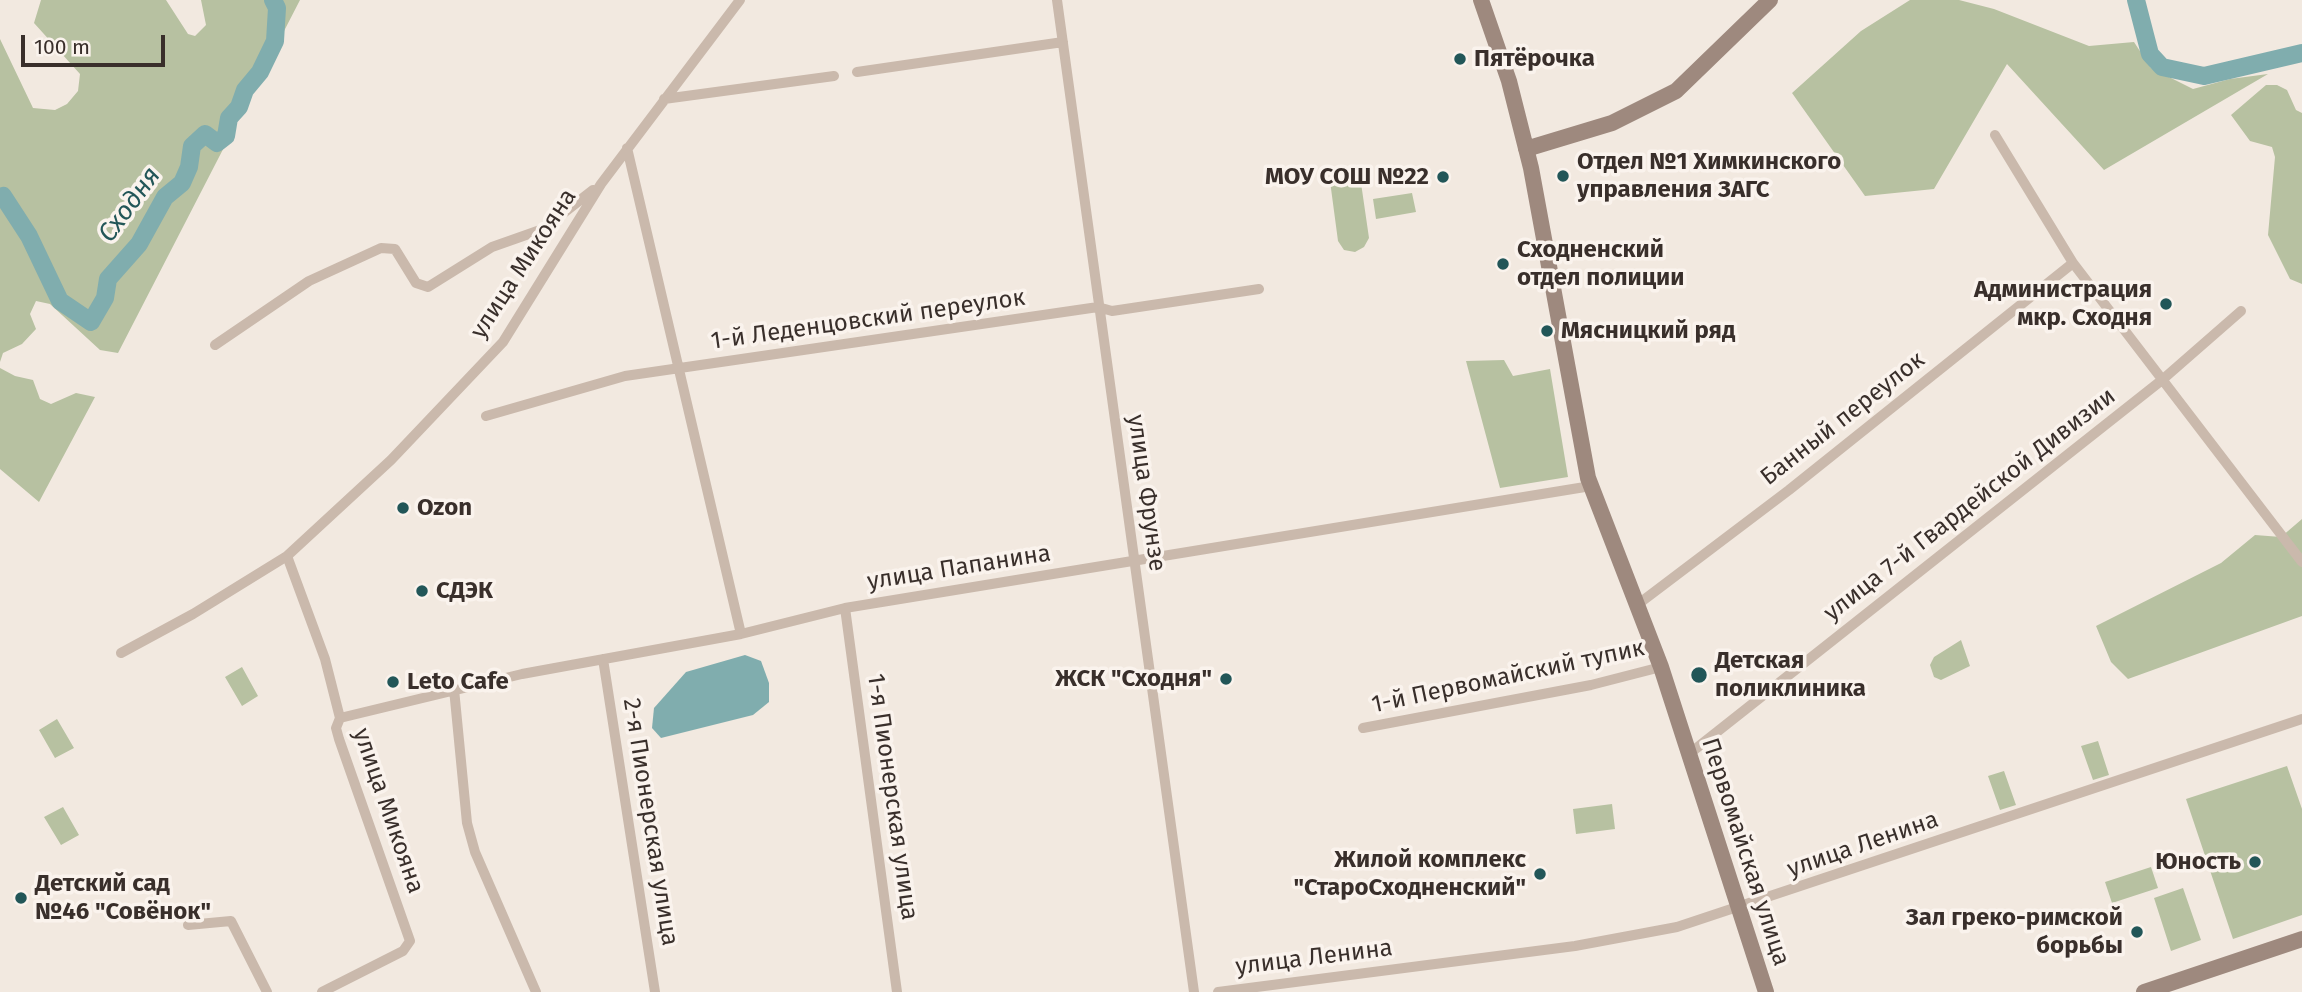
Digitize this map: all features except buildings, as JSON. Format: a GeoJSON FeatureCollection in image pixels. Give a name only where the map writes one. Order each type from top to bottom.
{"type":"FeatureCollection","features":[{"type":"Feature","properties":{"kind":"main road","name":"Первомайская улица"},"geometry":{"type":"LineString","coordinates":[[1481,0],[1509,81],[1526,149],[1591,486],[1661,667],[1766,992]]}},
{"type":"Feature","properties":{"kind":"main road"},"geometry":{"type":"LineString","coordinates":[[1526,149],[1612,122],[1676,91],[1770,0]]}},
{"type":"Feature","properties":{"kind":"main road"},"geometry":{"type":"LineString","coordinates":[[2144,992],[2302,939]]}},
{"type":"Feature","properties":{"kind":"street","name":"улица Микояна"},"geometry":{"type":"LineString","coordinates":[[121,653],[193,614],[287,556],[391,460],[502,342],[601,184],[740,0]]}},
{"type":"Feature","properties":{"kind":"street","name":"улица Фрунзе"},"geometry":{"type":"LineString","coordinates":[[1057,0],[1194,992]]}},
{"type":"Feature","properties":{"kind":"street"},"geometry":{"type":"LineString","coordinates":[[857,72],[1063,42]]}},
{"type":"Feature","properties":{"kind":"street"},"geometry":{"type":"LineString","coordinates":[[664,99],[834,76]]}},
{"type":"Feature","properties":{"kind":"street"},"geometry":{"type":"LineString","coordinates":[[1995,135],[2074,263],[2302,562]]}},
{"type":"Feature","properties":{"kind":"street"},"geometry":{"type":"LineString","coordinates":[[627,148],[681,369],[741,634]]}},
{"type":"Feature","properties":{"kind":"street"},"geometry":{"type":"LineString","coordinates":[[215,345],[309,281],[381,248],[395,249],[416,283],[428,287],[492,247],[543,229],[601,184]]}},
{"type":"Feature","properties":{"kind":"street","name":"Банный переулок"},"geometry":{"type":"LineString","coordinates":[[1637,605],[1789,490],[2074,263]]}},
{"type":"Feature","properties":{"kind":"street","name":"1-й Леденцовский переулок"},"geometry":{"type":"LineString","coordinates":[[486,416],[625,376],[1098,307],[1112,311],[1259,289]]}},
{"type":"Feature","properties":{"kind":"street","name":"улица 7-й Гвардейской Дивизии"},"geometry":{"type":"LineString","coordinates":[[1689,754],[2162,380],[2241,311]]}},
{"type":"Feature","properties":{"kind":"street","name":"улица Папанина"},"geometry":{"type":"LineString","coordinates":[[340,718],[454,689],[741,634],[845,608],[1591,486]]}},
{"type":"Feature","properties":{"kind":"street","name":"улица Микояна"},"geometry":{"type":"LineString","coordinates":[[287,556],[325,659],[340,718],[336,728],[339,740],[410,941],[403,951],[322,992]]}},
{"type":"Feature","properties":{"kind":"street","name":"1-я Пионерская улица"},"geometry":{"type":"LineString","coordinates":[[845,608],[897,992]]}},
{"type":"Feature","properties":{"kind":"street","name":"2-я Пионерская улица"},"geometry":{"type":"LineString","coordinates":[[603,659],[655,992]]}},
{"type":"Feature","properties":{"kind":"street","name":"1-й Первомайский тупик"},"geometry":{"type":"LineString","coordinates":[[1363,728],[1437,711],[1591,685],[1661,667]]}},
{"type":"Feature","properties":{"kind":"street"},"geometry":{"type":"LineString","coordinates":[[454,689],[467,823],[475,852],[536,992]]}},
{"type":"Feature","properties":{"kind":"street","name":"улица Ленина"},"geometry":{"type":"LineString","coordinates":[[1218,992],[1581,945],[1676,927],[1741,908],[2302,719]]}},
{"type":"Feature","properties":{"kind":"street"},"geometry":{"type":"LineString","coordinates":[[188,925],[231,921],[267,992]]}},
{"type":"Feature","properties":{"kind":"green space"},"geometry":{"type":"Polygon","coordinates":[[[41,0],[166,0],[188,34],[195,36],[206,25],[201,0],[300,0],[118,353],[100,350],[50,304],[36,301],[30,314],[36,329],[22,344],[3,353],[0,362],[0,39],[33,108],[55,110],[67,104],[78,91],[80,74],[34,23],[41,0]]]}},
{"type":"Feature","properties":{"kind":"green space"},"geometry":{"type":"Polygon","coordinates":[[[1910,0],[1959,0],[1994,9],[2089,46],[2134,42],[2151,68],[2193,89],[2230,79],[2268,74],[2104,170],[2007,64],[1934,189],[1865,196],[1792,93],[1861,31],[1910,0]]]}},
{"type":"Feature","properties":{"kind":"green space"},"geometry":{"type":"Polygon","coordinates":[[[2266,85],[2277,85],[2287,90],[2296,110],[2302,113],[2302,284],[2290,279],[2268,235],[2275,157],[2272,147],[2250,141],[2231,115],[2266,85]]]}},
{"type":"Feature","properties":{"kind":"green space"},"geometry":{"type":"Polygon","coordinates":[[[1354,170],[1360,176],[1369,238],[1364,247],[1355,252],[1344,250],[1338,241],[1330,181],[1334,172],[1354,170]]]}},
{"type":"Feature","properties":{"kind":"green space"},"geometry":{"type":"Polygon","coordinates":[[[1412,193],[1416,212],[1376,219],[1373,199],[1412,193]]]}},
{"type":"Feature","properties":{"kind":"green space"},"geometry":{"type":"Polygon","coordinates":[[[1504,360],[1513,376],[1550,369],[1568,477],[1500,488],[1466,361],[1504,360]]]}},
{"type":"Feature","properties":{"kind":"green space"},"geometry":{"type":"Polygon","coordinates":[[[0,368],[15,376],[33,380],[40,399],[51,404],[76,393],[95,397],[39,502],[0,469],[0,368]]]}},
{"type":"Feature","properties":{"kind":"green space"},"geometry":{"type":"Polygon","coordinates":[[[2302,519],[2302,616],[2128,679],[2111,662],[2096,626],[2221,563],[2255,535],[2281,537],[2302,519]]]}},
{"type":"Feature","properties":{"kind":"green space"},"geometry":{"type":"Polygon","coordinates":[[[1961,640],[1970,666],[1941,680],[1934,677],[1930,665],[1934,657],[1961,640]]]}},
{"type":"Feature","properties":{"kind":"green space"},"geometry":{"type":"Polygon","coordinates":[[[242,667],[258,696],[242,706],[225,677],[242,667]]]}},
{"type":"Feature","properties":{"kind":"green space"},"geometry":{"type":"Polygon","coordinates":[[[57,719],[74,748],[55,758],[39,730],[57,719]]]}},
{"type":"Feature","properties":{"kind":"green space"},"geometry":{"type":"Polygon","coordinates":[[[2098,741],[2109,775],[2093,780],[2081,746],[2098,741]]]}},
{"type":"Feature","properties":{"kind":"green space","name":"Юность"},"geometry":{"type":"Polygon","coordinates":[[[2287,766],[2302,809],[2302,915],[2233,939],[2186,799],[2287,766]]]}},
{"type":"Feature","properties":{"kind":"green space"},"geometry":{"type":"Polygon","coordinates":[[[2004,771],[2016,805],[2000,810],[1988,776],[2004,771]]]}},
{"type":"Feature","properties":{"kind":"green space"},"geometry":{"type":"Polygon","coordinates":[[[1612,804],[1615,829],[1576,834],[1573,809],[1612,804]]]}},
{"type":"Feature","properties":{"kind":"green space"},"geometry":{"type":"Polygon","coordinates":[[[63,807],[79,835],[61,845],[44,817],[63,807]]]}},
{"type":"Feature","properties":{"kind":"green space"},"geometry":{"type":"Polygon","coordinates":[[[2151,867],[2158,888],[2112,903],[2105,882],[2151,867]]]}},
{"type":"Feature","properties":{"kind":"green space"},"geometry":{"type":"Polygon","coordinates":[[[2183,888],[2201,940],[2171,951],[2154,898],[2183,888]]]}},
{"type":"Feature","properties":{"kind":"water"},"geometry":{"type":"Polygon","coordinates":[[[745,655],[761,661],[769,683],[769,702],[753,715],[661,738],[652,728],[654,708],[686,672],[745,655]]]}},
{"type":"Feature","properties":{"kind":"waterway","name":"Сходня"},"geometry":{"type":"LineString","coordinates":[[0,197],[3,196],[29,236],[60,301],[91,322],[105,298],[108,279],[139,244],[165,197],[182,183],[189,167],[192,146],[205,134],[217,143],[226,136],[229,118],[239,107],[245,90],[260,72],[275,41],[277,8],[273,0]]}},
{"type":"Feature","properties":{"kind":"waterway","name":"Сходня"},"geometry":{"type":"LineString","coordinates":[[2136,0],[2150,54],[2162,67],[2204,76],[2302,53]]}},
{"type":"Feature","properties":{"kind":"place","name":"Пятёрочка"},"geometry":{"type":"Point","coordinates":[1460,59]}},
{"type":"Feature","properties":{"kind":"place","name":"Отдел №1 Химкинского управления ЗАГС"},"geometry":{"type":"Point","coordinates":[1563,176]}},
{"type":"Feature","properties":{"kind":"place","name":"МОУ СОШ №22"},"geometry":{"type":"Point","coordinates":[1443,177]}},
{"type":"Feature","properties":{"kind":"place","name":"Сходненский отдел полиции"},"geometry":{"type":"Point","coordinates":[1503,264]}},
{"type":"Feature","properties":{"kind":"place","name":"Администрация мкр. Сходня"},"geometry":{"type":"Point","coordinates":[2166,304]}},
{"type":"Feature","properties":{"kind":"place","name":"Мясницкий ряд"},"geometry":{"type":"Point","coordinates":[1547,331]}},
{"type":"Feature","properties":{"kind":"place","name":"Ozon"},"geometry":{"type":"Point","coordinates":[403,508]}},
{"type":"Feature","properties":{"kind":"place","name":"СДЭК"},"geometry":{"type":"Point","coordinates":[422,591]}},
{"type":"Feature","properties":{"kind":"place","name":"Детская поликлиника"},"geometry":{"type":"Point","coordinates":[1699,675]}},
{"type":"Feature","properties":{"kind":"place","name":"ЖСК \"Сходня\""},"geometry":{"type":"Point","coordinates":[1226,679]}},
{"type":"Feature","properties":{"kind":"place","name":"Leto Cafe"},"geometry":{"type":"Point","coordinates":[393,682]}},
{"type":"Feature","properties":{"kind":"place","name":"Юность"},"geometry":{"type":"Point","coordinates":[2255,862]}},
{"type":"Feature","properties":{"kind":"place","name":"Жилой комплекс \"СтароСходненский\""},"geometry":{"type":"Point","coordinates":[1540,874]}},
{"type":"Feature","properties":{"kind":"place","name":"Детский сад №46 \"Совёнок\""},"geometry":{"type":"Point","coordinates":[21,898]}},
{"type":"Feature","properties":{"kind":"place","name":"Зал греко-римской борьбы"},"geometry":{"type":"Point","coordinates":[2137,932]}}]}
